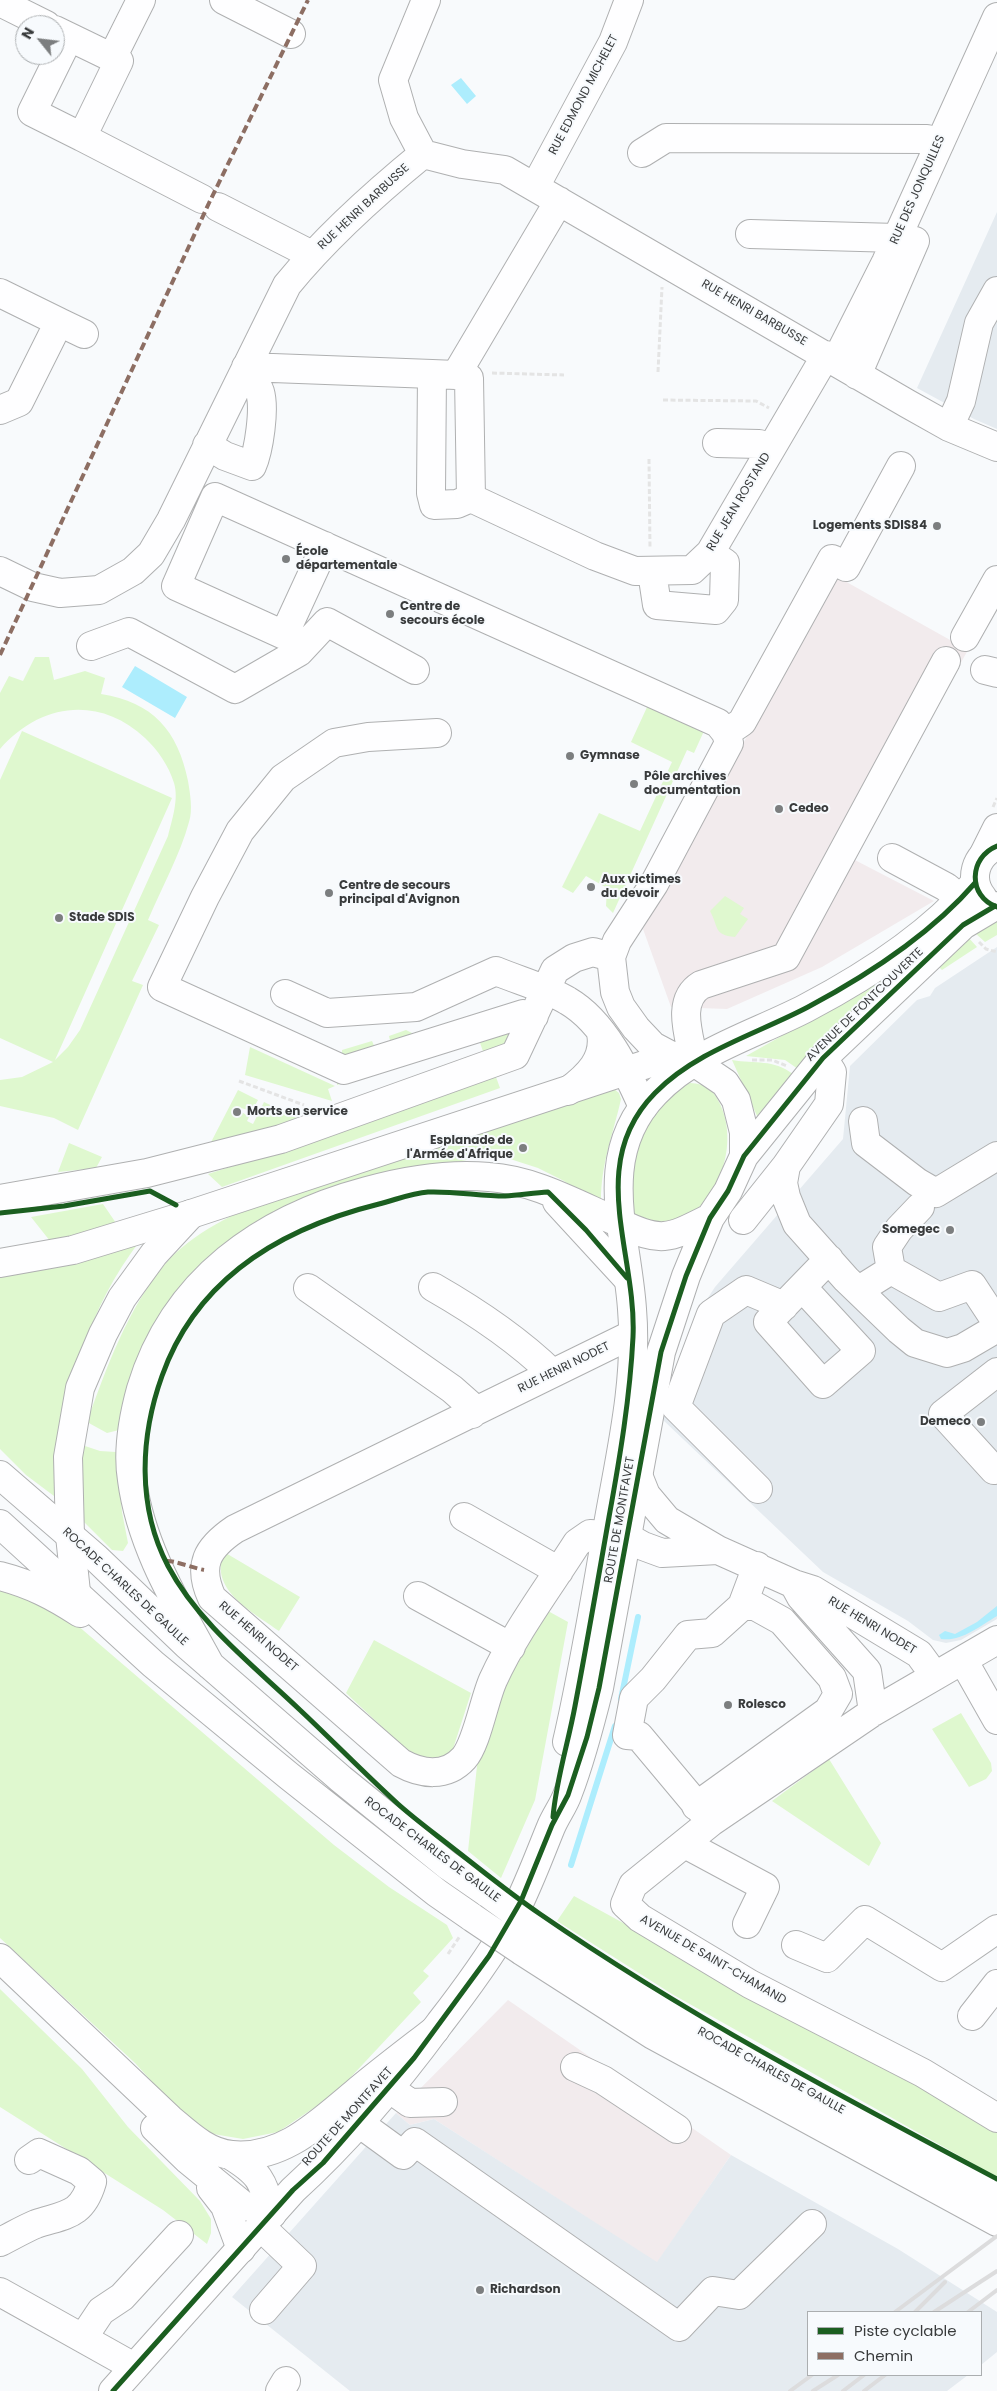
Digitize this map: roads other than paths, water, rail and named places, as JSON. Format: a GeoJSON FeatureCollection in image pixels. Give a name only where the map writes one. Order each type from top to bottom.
{"type":"FeatureCollection","features":[{"type":"Feature","properties":{"kind":"main road"},"geometry":{"type":"LineString","coordinates":[[112,58],[141,0]]}},
{"type":"Feature","properties":{"kind":"main road"},"geometry":{"type":"LineString","coordinates":[[224,0],[291,34]]}},
{"type":"Feature","properties":{"kind":"main road"},"geometry":{"type":"LineString","coordinates":[[423,154],[404,118],[393,80],[426,0]]}},
{"type":"Feature","properties":{"kind":"main road","name":"RUE EDMOND MICHELET"},"geometry":{"type":"LineString","coordinates":[[535,187],[613,42],[629,0]]}},
{"type":"Feature","properties":{"kind":"main road"},"geometry":{"type":"LineString","coordinates":[[0,2],[26,15]]}},
{"type":"Feature","properties":{"kind":"main road","name":"RUE DES JONQUILLES"},"geometry":{"type":"LineString","coordinates":[[839,364],[897,238],[951,136],[997,17]]}},
{"type":"Feature","properties":{"kind":"main road"},"geometry":{"type":"LineString","coordinates":[[65,34],[119,61],[82,137]]}},
{"type":"Feature","properties":{"kind":"main road"},"geometry":{"type":"LineString","coordinates":[[46,65],[32,112],[312,254]]}},
{"type":"Feature","properties":{"kind":"main road"},"geometry":{"type":"LineString","coordinates":[[642,153],[666,138],[927,139],[951,136],[869,350],[839,364]]}},
{"type":"Feature","properties":{"kind":"main road","name":"RUE HENRI BARBUSSE"},"geometry":{"type":"LineString","coordinates":[[0,571],[33,587],[60,593],[99,590],[133,571],[151,554],[171,520],[287,285],[312,254],[390,181],[423,154],[462,164],[505,170],[949,427],[997,448]]}},
{"type":"Feature","properties":{"kind":"main road"},"geometry":{"type":"LineString","coordinates":[[452,376],[471,498],[457,504],[434,505],[431,493],[452,376],[559,201]]}},
{"type":"Feature","properties":{"kind":"main road"},"geometry":{"type":"LineString","coordinates":[[750,234],[897,238]]}},
{"type":"Feature","properties":{"kind":"main road"},"geometry":{"type":"LineString","coordinates":[[949,427],[961,401],[979,323],[997,291]]}},
{"type":"Feature","properties":{"kind":"main road"},"geometry":{"type":"LineString","coordinates":[[0,292],[84,334]]}},
{"type":"Feature","properties":{"kind":"main road"},"geometry":{"type":"LineString","coordinates":[[0,410],[18,402],[59,322]]}},
{"type":"Feature","properties":{"kind":"main road","name":"RUE JEAN ROSTAND"},"geometry":{"type":"LineString","coordinates":[[471,498],[595,556],[635,571],[692,570],[710,553],[789,418],[839,364]]}},
{"type":"Feature","properties":{"kind":"main road"},"geometry":{"type":"LineString","coordinates":[[246,367],[452,376]]}},
{"type":"Feature","properties":{"kind":"main road"},"geometry":{"type":"LineString","coordinates":[[207,445],[225,456],[252,466],[257,455],[260,431],[260,392],[246,367]]}},
{"type":"Feature","properties":{"kind":"main road"},"geometry":{"type":"LineString","coordinates":[[717,443],[759,444],[772,447]]}},
{"type":"Feature","properties":{"kind":"main road"},"geometry":{"type":"LineString","coordinates":[[726,733],[742,722],[832,559],[846,566],[901,466]]}},
{"type":"Feature","properties":{"kind":"main road"},"geometry":{"type":"LineString","coordinates":[[210,1665],[146,1541],[131,1480],[130,1453],[138,1401],[155,1353],[181,1308],[197,1287],[220,1265],[262,1233],[307,1210],[396,1184],[448,1176],[489,1176],[515,1180],[548,1192],[649,1236],[662,1238],[674,1236],[710,1218],[728,1191],[744,1156],[744,1132],[736,1100],[725,1083],[694,1062],[653,1046],[636,1028],[621,1007],[615,992],[610,957],[617,941],[654,884],[729,743],[726,733],[718,723],[325,546],[215,498],[176,586],[284,635],[325,546]]}},
{"type":"Feature","properties":{"kind":"main road"},"geometry":{"type":"LineString","coordinates":[[652,572],[657,605],[716,610],[724,600],[725,563],[710,553]]}},
{"type":"Feature","properties":{"kind":"main road"},"geometry":{"type":"LineString","coordinates":[[965,637],[997,580]]}},
{"type":"Feature","properties":{"kind":"main road"},"geometry":{"type":"LineString","coordinates":[[91,646],[129,632],[235,689],[300,652],[327,622],[415,670]]}},
{"type":"Feature","properties":{"kind":"main road"},"geometry":{"type":"LineString","coordinates":[[694,1062],[685,1010],[693,990],[709,982],[786,957],[946,661]]}},
{"type":"Feature","properties":{"kind":"main road"},"geometry":{"type":"LineString","coordinates":[[438,733],[368,737],[334,743],[283,778],[240,831],[162,987],[344,1070],[523,1014],[534,1016]]}},
{"type":"Feature","properties":{"kind":"main road"},"geometry":{"type":"LineString","coordinates":[[968,891],[975,872],[991,850],[997,828]]}},
{"type":"Feature","properties":{"kind":"main road"},"geometry":{"type":"LineString","coordinates":[[892,858],[946,887],[979,892],[985,901],[996,906]]}},
{"type":"Feature","properties":{"kind":"main road","name":"AVENUE DE FONTCOUVERTE"},"geometry":{"type":"LineString","coordinates":[[694,1062],[808,1007],[867,972],[908,944],[968,891]]}},
{"type":"Feature","properties":{"kind":"main road","name":"AVENUE DE FONTCOUVERTE"},"geometry":{"type":"LineString","coordinates":[[744,1156],[823,1058],[963,925],[996,906]]}},
{"type":"Feature","properties":{"kind":"main road"},"geometry":{"type":"LineString","coordinates":[[0,1199],[147,1173],[281,1139],[515,1055],[555,970],[574,958],[593,952],[610,957]]}},
{"type":"Feature","properties":{"kind":"main road"},"geometry":{"type":"LineString","coordinates":[[285,994],[327,1012],[416,1007],[496,971],[569,1001],[611,1044],[627,1071],[643,1107]]}},
{"type":"Feature","properties":{"kind":"main road"},"geometry":{"type":"LineString","coordinates":[[568,1091],[587,1076],[597,1061],[603,1046],[601,1033]]}},
{"type":"Feature","properties":{"kind":"main road"},"geometry":{"type":"LineString","coordinates":[[742,1220],[786,1166],[829,1104],[832,1072],[823,1058]]}},
{"type":"Feature","properties":{"kind":"main road"},"geometry":{"type":"LineString","coordinates":[[0,1263],[73,1250],[192,1214],[647,1064],[664,1061],[694,1062]]}},
{"type":"Feature","properties":{"kind":"main road"},"geometry":{"type":"LineString","coordinates":[[620,1223],[617,1196],[623,1148],[631,1126],[643,1107],[668,1081],[694,1062]]}},
{"type":"Feature","properties":{"kind":"main road"},"geometry":{"type":"LineString","coordinates":[[863,1120],[866,1143],[917,1182],[936,1193],[997,1156]]}},
{"type":"Feature","properties":{"kind":"main road"},"geometry":{"type":"LineString","coordinates":[[786,1166],[783,1182],[797,1224],[899,1330],[916,1343],[947,1353],[994,1336],[972,1285],[939,1297],[891,1270]]}},
{"type":"Feature","properties":{"kind":"main road"},"geometry":{"type":"LineString","coordinates":[[548,1192],[586,1230],[628,1278]]}},
{"type":"Feature","properties":{"kind":"main road"},"geometry":{"type":"LineString","coordinates":[[891,1270],[887,1247],[899,1228],[920,1207]]}},
{"type":"Feature","properties":{"kind":"main road"},"geometry":{"type":"LineString","coordinates":[[76,1592],[70,1536],[68,1456],[80,1388],[103,1334],[122,1298],[154,1254],[192,1214]]}},
{"type":"Feature","properties":{"kind":"main road"},"geometry":{"type":"LineString","coordinates":[[710,1218],[742,1220],[765,1218],[797,1224]]}},
{"type":"Feature","properties":{"kind":"main road","name":"ROUTE DE MONTFAVET"},"geometry":{"type":"LineString","coordinates":[[552,1825],[555,1793],[617,1536],[638,1475],[661,1352],[686,1276],[710,1218]]}},
{"type":"Feature","properties":{"kind":"main road","name":"ROUTE DE MONTFAVET"},"geometry":{"type":"LineString","coordinates":[[113,2391],[266,2221],[360,2123],[435,2030],[489,1956],[508,1926],[528,1885],[552,1825],[568,1795],[587,1737],[599,1688],[620,1578],[617,1536],[633,1334],[632,1307],[620,1223]]}},
{"type":"Feature","properties":{"kind":"main road"},"geometry":{"type":"LineString","coordinates":[[758,1489],[676,1407],[711,1314],[746,1290],[793,1296],[829,1259]]}},
{"type":"Feature","properties":{"kind":"main road"},"geometry":{"type":"LineString","coordinates":[[859,1290],[891,1270]]}},
{"type":"Feature","properties":{"kind":"main road"},"geometry":{"type":"LineString","coordinates":[[433,1287],[464,1305],[531,1353],[552,1374]]}},
{"type":"Feature","properties":{"kind":"main road"},"geometry":{"type":"LineString","coordinates":[[308,1288],[452,1389],[469,1404],[472,1414]]}},
{"type":"Feature","properties":{"kind":"main road","name":"RUE HENRI NODET"},"geometry":{"type":"LineString","coordinates":[[633,1334],[235,1529],[220,1539],[208,1553],[204,1570],[205,1584],[212,1598],[401,1763],[414,1770],[438,1772],[451,1768],[464,1758],[471,1745],[491,1685],[511,1648],[577,1542],[590,1534],[617,1536],[662,1553]]}},
{"type":"Feature","properties":{"kind":"main road"},"geometry":{"type":"LineString","coordinates":[[994,1470],[942,1414],[997,1372]]}},
{"type":"Feature","properties":{"kind":"main road","name":"RUE HENRI NODET"},"geometry":{"type":"LineString","coordinates":[[638,1475],[646,1495],[667,1520],[718,1550],[794,1584],[813,1590],[919,1654],[935,1676]]}},
{"type":"Feature","properties":{"kind":"main road","name":"ROCADE CHARLES DE GAULLE"},"geometry":{"type":"LineString","coordinates":[[0,1476],[70,1536],[210,1665],[378,1811],[533,1926],[627,1989],[723,2046],[997,2194]]}},
{"type":"Feature","properties":{"kind":"main road"},"geometry":{"type":"LineString","coordinates":[[464,1517],[559,1571]]}},
{"type":"Feature","properties":{"kind":"main road","name":"RUE HENRI NODET"},"geometry":{"type":"LineString","coordinates":[[617,1536],[652,1521],[667,1520]]}},
{"type":"Feature","properties":{"kind":"main road","name":"ROCADE CHARLES DE GAULLE"},"geometry":{"type":"LineString","coordinates":[[0,1524],[154,1664],[289,1776],[438,1893],[469,1924],[522,1951],[653,2035],[997,2222]]}},
{"type":"Feature","properties":{"kind":"main road","name":"RUE HENRI NODET"},"geometry":{"type":"LineString","coordinates":[[620,1578],[649,1557],[662,1553],[718,1550]]}},
{"type":"Feature","properties":{"kind":"main road"},"geometry":{"type":"LineString","coordinates":[[742,1606],[755,1606],[782,1621],[832,1678],[838,1694],[828,1711],[704,1814],[639,1736],[627,1735],[634,1698],[653,1679],[688,1635],[712,1633],[742,1606],[757,1566]]}},
{"type":"Feature","properties":{"kind":"main road"},"geometry":{"type":"LineString","coordinates":[[0,1576],[33,1585],[54,1595],[154,1664]]}},
{"type":"Feature","properties":{"kind":"main road"},"geometry":{"type":"LineString","coordinates":[[794,1584],[801,1597],[867,1671],[874,1712]]}},
{"type":"Feature","properties":{"kind":"main road"},"geometry":{"type":"LineString","coordinates":[[418,1596],[511,1648]]}},
{"type":"Feature","properties":{"kind":"main road","name":"AVENUE DE SAINT-CHAMAND"},"geometry":{"type":"LineString","coordinates":[[997,1640],[704,1814],[685,1844],[633,1885],[625,1904],[640,1918],[750,1984],[923,2073],[997,2118]]}},
{"type":"Feature","properties":{"kind":"main road"},"geometry":{"type":"LineString","coordinates":[[963,1660],[997,1720]]}},
{"type":"Feature","properties":{"kind":"main road"},"geometry":{"type":"LineString","coordinates":[[685,1844],[765,1887],[746,1924]]}},
{"type":"Feature","properties":{"kind":"main road"},"geometry":{"type":"LineString","coordinates":[[796,1944],[827,1958],[865,1920],[942,1967],[997,1929]]}},
{"type":"Feature","properties":{"kind":"main road"},"geometry":{"type":"LineString","coordinates":[[0,1958],[170,2119],[200,2143],[230,2155],[257,2175],[264,2186],[266,2221]]}},
{"type":"Feature","properties":{"kind":"main road"},"geometry":{"type":"LineString","coordinates":[[0,1976],[188,2160],[243,2205],[266,2221],[302,2266],[264,2310]]}},
{"type":"Feature","properties":{"kind":"main road"},"geometry":{"type":"LineString","coordinates":[[972,2016],[997,1984]]}},
{"type":"Feature","properties":{"kind":"main road"},"geometry":{"type":"LineString","coordinates":[[230,2155],[253,2155],[290,2142],[326,2119],[354,2094],[435,2030]]}},
{"type":"Feature","properties":{"kind":"main road"},"geometry":{"type":"LineString","coordinates":[[576,2067],[603,2080],[677,2129]]}},
{"type":"Feature","properties":{"kind":"main road"},"geometry":{"type":"LineString","coordinates":[[389,2088],[410,2103],[443,2102]]}},
{"type":"Feature","properties":{"kind":"main road"},"geometry":{"type":"LineString","coordinates":[[360,2123],[403,2155],[415,2142],[679,2327],[714,2291],[739,2295],[812,2224]]}},
{"type":"Feature","properties":{"kind":"main road"},"geometry":{"type":"LineString","coordinates":[[0,2242],[35,2225],[71,2214],[88,2196],[92,2182],[79,2170],[40,2152],[29,2160]]}},
{"type":"Feature","properties":{"kind":"main road"},"geometry":{"type":"LineString","coordinates":[[188,2160],[225,2206],[242,2249]]}},
{"type":"Feature","properties":{"kind":"main road"},"geometry":{"type":"LineString","coordinates":[[83,2338],[101,2310],[122,2297],[179,2235]]}},
{"type":"Feature","properties":{"kind":"main road"},"geometry":{"type":"LineString","coordinates":[[0,2292],[134,2367]]}},
{"type":"Feature","properties":{"kind":"water"},"geometry":{"type":"Polygon","coordinates":[[[461,78],[476,96],[467,104],[451,85],[461,78]]]}},
{"type":"Feature","properties":{"kind":"water"},"geometry":{"type":"Polygon","coordinates":[[[135,666],[187,697],[175,718],[122,687],[135,666]]]}},
{"type":"Feature","properties":{"kind":"water"},"geometry":{"type":"Polygon","coordinates":[[[997,1606],[997,1616],[977,1628],[963,1636],[941,1639],[939,1635],[945,1631],[955,1634],[977,1622],[997,1606]]]}},
{"type":"Feature","properties":{"kind":"waterway"},"geometry":{"type":"LineString","coordinates":[[621,1699],[638,1617]]}},
{"type":"Feature","properties":{"kind":"waterway"},"geometry":{"type":"LineString","coordinates":[[571,1865],[615,1726]]}},
{"type":"Feature","properties":{"kind":"railway"},"geometry":{"type":"LineString","coordinates":[[896,2311],[997,2236]]}},
{"type":"Feature","properties":{"kind":"railway"},"geometry":{"type":"LineString","coordinates":[[936,2311],[997,2271]]}},
{"type":"Feature","properties":{"kind":"railway"},"geometry":{"type":"LineString","coordinates":[[916,2311],[945,2282]]}},
{"type":"Feature","properties":{"kind":"railway"},"geometry":{"type":"LineString","coordinates":[[969,2311],[997,2290]]}},
{"type":"Feature","properties":{"kind":"railway"},"geometry":{"type":"LineString","coordinates":[[790,2391],[811,2376]]}},
{"type":"Feature","properties":{"kind":"railway"},"geometry":{"type":"LineString","coordinates":[[813,2391],[836,2376]]}},
{"type":"Feature","properties":{"kind":"railway"},"geometry":{"type":"LineString","coordinates":[[843,2391],[863,2376]]}},
{"type":"Feature","properties":{"kind":"railway"},"geometry":{"type":"LineString","coordinates":[[864,2391],[884,2376]]}},
{"type":"Feature","properties":{"kind":"place","name":"Logements SDIS84"},"geometry":{"type":"Point","coordinates":[937,526]}},
{"type":"Feature","properties":{"kind":"place","name":"École départementale"},"geometry":{"type":"Point","coordinates":[286,559]}},
{"type":"Feature","properties":{"kind":"place","name":"Centre de secours école"},"geometry":{"type":"Point","coordinates":[390,614]}},
{"type":"Feature","properties":{"kind":"place","name":"Gymnase"},"geometry":{"type":"Point","coordinates":[570,756]}},
{"type":"Feature","properties":{"kind":"place","name":"Pôle archives documentation"},"geometry":{"type":"Point","coordinates":[634,784]}},
{"type":"Feature","properties":{"kind":"place","name":"Cedeo"},"geometry":{"type":"Point","coordinates":[779,809]}},
{"type":"Feature","properties":{"kind":"place","name":"Aux victimes du devoir"},"geometry":{"type":"Point","coordinates":[591,887]}},
{"type":"Feature","properties":{"kind":"place","name":"Centre de secours principal d'Avignon"},"geometry":{"type":"Point","coordinates":[329,893]}},
{"type":"Feature","properties":{"kind":"place","name":"Stade SDIS"},"geometry":{"type":"Point","coordinates":[59,918]}},
{"type":"Feature","properties":{"kind":"place","name":"Morts en service"},"geometry":{"type":"Point","coordinates":[237,1112]}},
{"type":"Feature","properties":{"kind":"place","name":"Esplanade de l'Armée d'Afrique"},"geometry":{"type":"Point","coordinates":[523,1148]}},
{"type":"Feature","properties":{"kind":"place","name":"Somegec"},"geometry":{"type":"Point","coordinates":[950,1230]}},
{"type":"Feature","properties":{"kind":"place","name":"Demeco"},"geometry":{"type":"Point","coordinates":[981,1422]}},
{"type":"Feature","properties":{"kind":"place","name":"Rolesco"},"geometry":{"type":"Point","coordinates":[728,1705]}},
{"type":"Feature","properties":{"kind":"place","name":"Richardson"},"geometry":{"type":"Point","coordinates":[480,2290]}}]}
